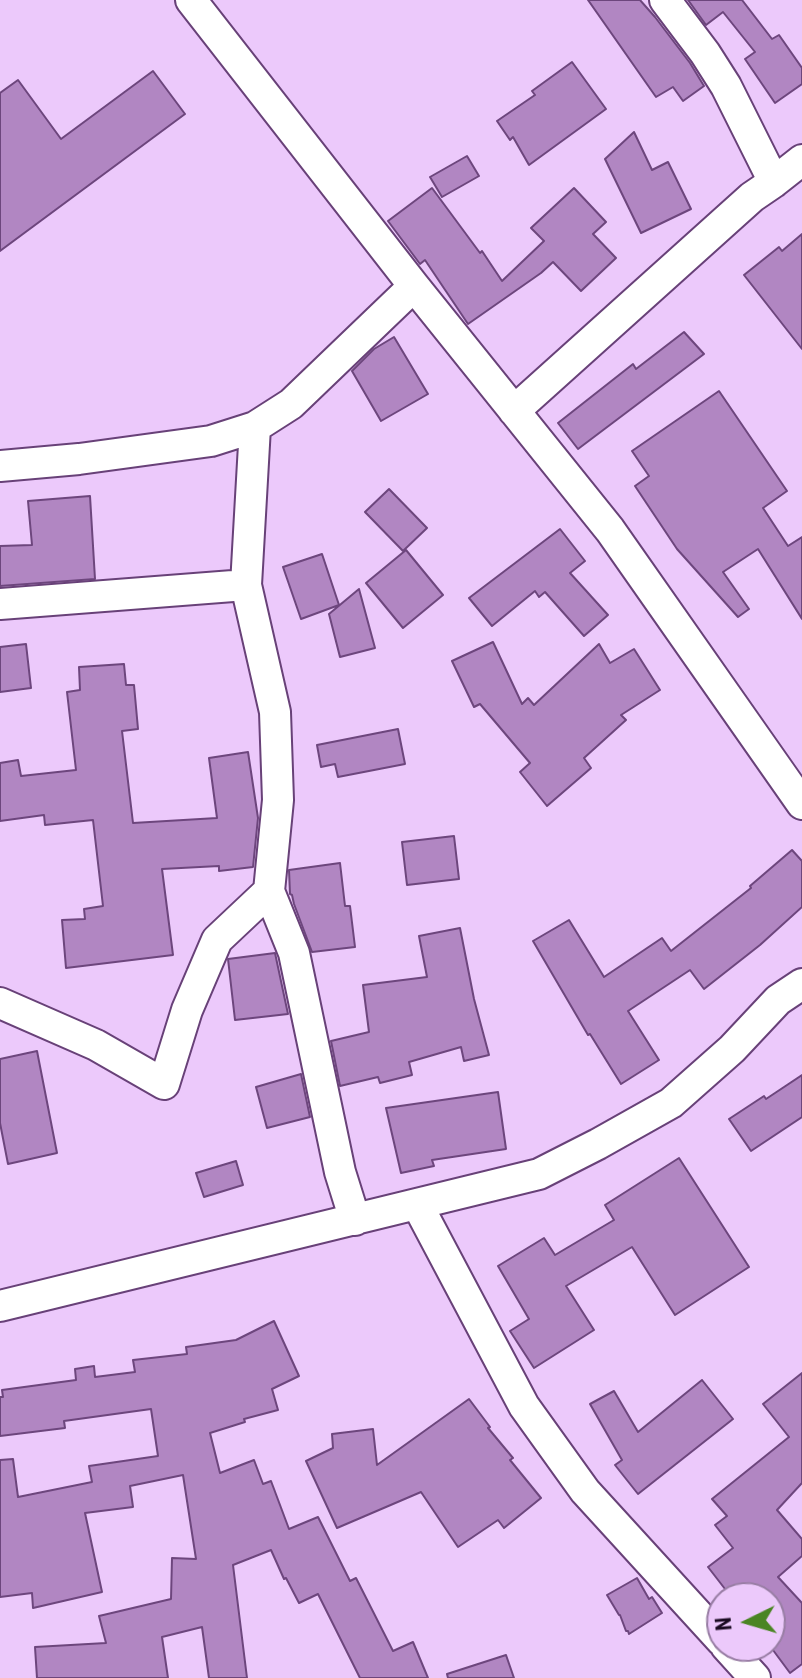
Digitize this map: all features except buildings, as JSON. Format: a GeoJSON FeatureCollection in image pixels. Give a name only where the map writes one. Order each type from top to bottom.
{"type":"FeatureCollection","features":[{"type":"Feature","properties":{"kind":"street"},"geometry":{"type":"LineString","coordinates":[[191,0],[414,286],[610,530],[802,804]]}},
{"type":"Feature","properties":{"kind":"street"},"geometry":{"type":"LineString","coordinates":[[665,0],[726,86],[774,182]]}},
{"type":"Feature","properties":{"kind":"street"},"geometry":{"type":"LineString","coordinates":[[514,411],[752,197],[802,160]]}},
{"type":"Feature","properties":{"kind":"street"},"geometry":{"type":"LineString","coordinates":[[0,466],[211,441],[255,427],[291,404],[414,286]]}},
{"type":"Feature","properties":{"kind":"street"},"geometry":{"type":"LineString","coordinates":[[255,427],[246,585],[275,712],[278,800],[269,891],[294,953],[340,1172],[355,1220]]}},
{"type":"Feature","properties":{"kind":"street"},"geometry":{"type":"LineString","coordinates":[[0,604],[246,585]]}},
{"type":"Feature","properties":{"kind":"street"},"geometry":{"type":"LineString","coordinates":[[0,1003],[96,1045],[164,1084],[187,1010],[217,940],[269,891]]}},
{"type":"Feature","properties":{"kind":"street"},"geometry":{"type":"LineString","coordinates":[[0,1306],[539,1174],[671,1103],[732,1049],[778,1000],[802,984]]}},
{"type":"Feature","properties":{"kind":"street"},"geometry":{"type":"LineString","coordinates":[[417,1204],[524,1406],[585,1491],[706,1623]]}},
{"type":"Feature","properties":{"kind":"street"},"geometry":{"type":"LineString","coordinates":[[740,1662],[755,1678]]}}]}
